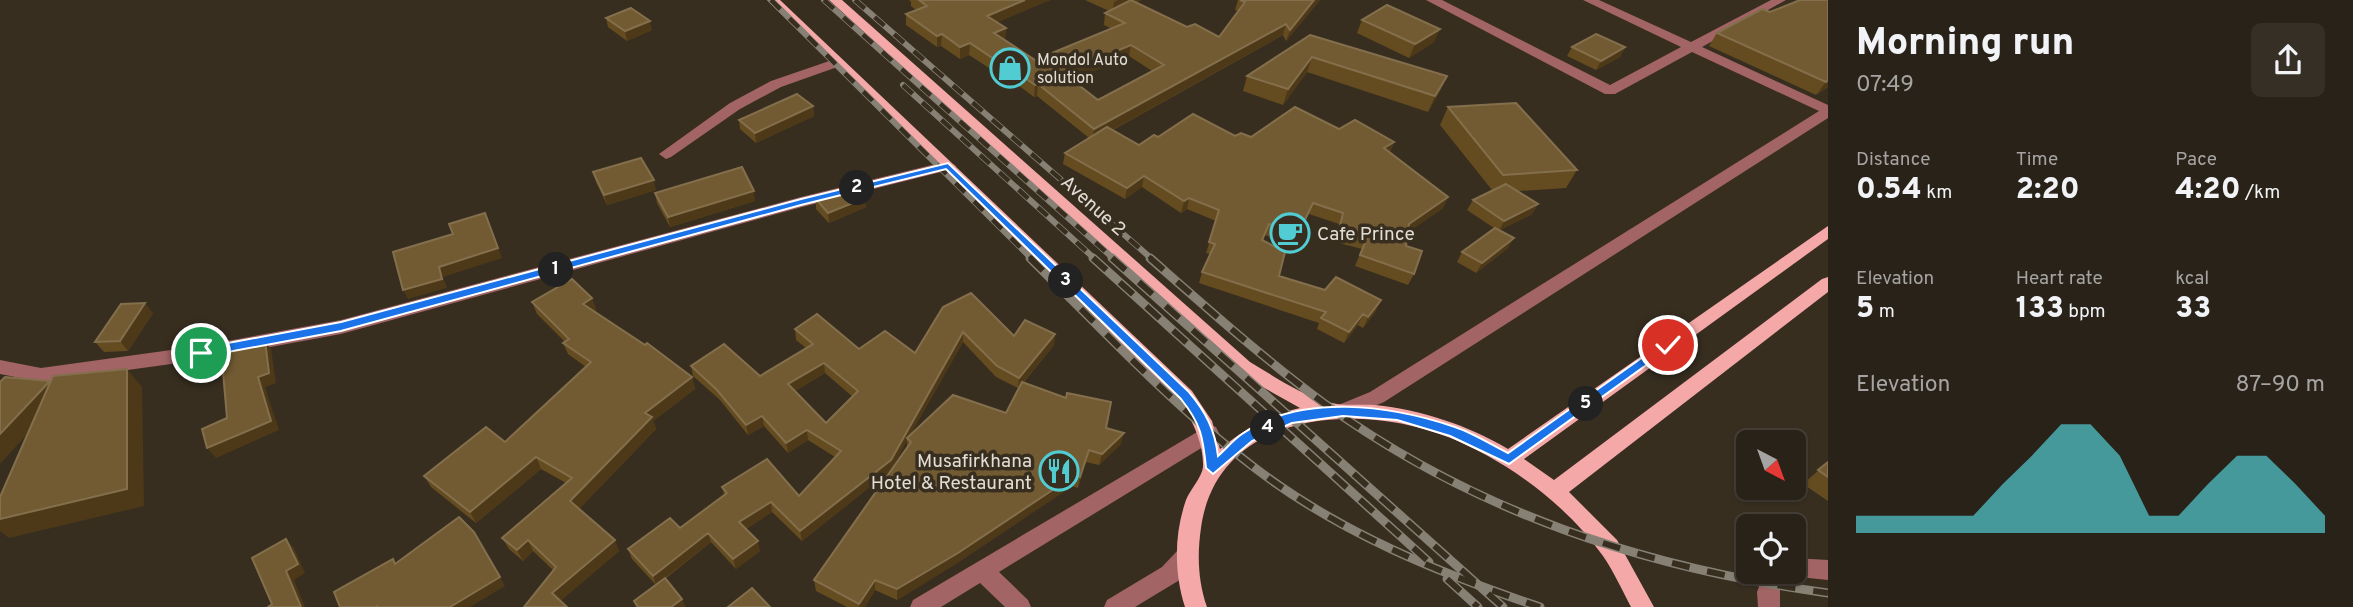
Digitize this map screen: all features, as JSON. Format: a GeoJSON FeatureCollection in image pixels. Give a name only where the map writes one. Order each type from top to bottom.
{"type":"FeatureCollection","features":[{"type":"Feature","properties":{"kind":"main road"},"geometry":{"type":"LineString","coordinates":[[773,0],[1185,396],[1198,412],[1209,433],[1213,468]]}},
{"type":"Feature","properties":{"kind":"main road","name":"Avenue 2"},"geometry":{"type":"LineString","coordinates":[[835,0],[1242,367],[1297,400],[1318,408],[1343,411]]}},
{"type":"Feature","properties":{"kind":"main road"},"geometry":{"type":"LineString","coordinates":[[1509,459],[1828,231]]}},
{"type":"Feature","properties":{"kind":"main road"},"geometry":{"type":"LineString","coordinates":[[1555,491],[1828,284]]}},
{"type":"Feature","properties":{"kind":"main road"},"geometry":{"type":"LineString","coordinates":[[1196,607],[1186,558],[1192,509],[1213,468],[1247,437],[1291,418],[1343,411],[1397,415],[1453,432],[1509,459],[1555,491],[1609,547],[1643,607]]}},
{"type":"Feature","properties":{"kind":"street"},"geometry":{"type":"LineString","coordinates":[[1432,0],[1610,91],[1774,3]]}},
{"type":"Feature","properties":{"kind":"street"},"geometry":{"type":"LineString","coordinates":[[1588,0],[1828,111]]}},
{"type":"Feature","properties":{"kind":"street"},"geometry":{"type":"LineString","coordinates":[[1753,0],[1774,3]]}},
{"type":"Feature","properties":{"kind":"street"},"geometry":{"type":"LineString","coordinates":[[666,154],[735,106],[776,84],[838,62]]}},
{"type":"Feature","properties":{"kind":"street"},"geometry":{"type":"LineString","coordinates":[[1343,411],[1377,397],[1828,111]]}},
{"type":"Feature","properties":{"kind":"street"},"geometry":{"type":"LineString","coordinates":[[0,367],[41,375],[201,353],[341,327],[801,202],[948,166]]}},
{"type":"Feature","properties":{"kind":"street"},"geometry":{"type":"LineString","coordinates":[[921,607],[1209,433]]}},
{"type":"Feature","properties":{"kind":"street"},"geometry":{"type":"LineString","coordinates":[[1115,607],[1170,574],[1186,558]]}},
{"type":"Feature","properties":{"kind":"street"},"geometry":{"type":"LineString","coordinates":[[981,569],[1020,607]]}},
{"type":"Feature","properties":{"kind":"street"},"geometry":{"type":"LineString","coordinates":[[1806,569],[1828,570]]}},
{"type":"Feature","properties":{"kind":"street"},"geometry":{"type":"LineString","coordinates":[[1769,607],[1770,584]]}},
{"type":"Feature","properties":{"kind":"building"},"geometry":{"type":"Polygon","coordinates":[[[919,0],[1025,0],[987,16],[1006,28],[994,33],[1035,60],[1125,23],[1105,13],[1131,0],[1187,27],[1195,24],[1219,37],[1245,2],[1240,0],[1314,0],[1290,30],[1286,24],[1094,129],[1038,84],[1035,85],[1007,65],[1004,66],[970,43],[960,47],[942,34],[937,36],[906,14],[927,6],[919,0]],[[1131,45],[1063,73],[1098,100],[1164,65],[1131,45]]]}},
{"type":"Feature","properties":{"kind":"building"},"geometry":{"type":"Polygon","coordinates":[[[1800,0],[1828,0],[1826,82],[1717,33],[1762,9],[1770,12],[1800,0]]]}},
{"type":"Feature","properties":{"kind":"building"},"geometry":{"type":"Polygon","coordinates":[[[1387,5],[1440,29],[1415,44],[1362,20],[1387,5]]]}},
{"type":"Feature","properties":{"kind":"building"},"geometry":{"type":"Polygon","coordinates":[[[631,8],[650,21],[625,31],[606,18],[631,8]]]}},
{"type":"Feature","properties":{"kind":"building"},"geometry":{"type":"Polygon","coordinates":[[[1596,34],[1625,47],[1601,61],[1572,47],[1596,34]]]}},
{"type":"Feature","properties":{"kind":"building"},"geometry":{"type":"Polygon","coordinates":[[[1310,35],[1447,76],[1435,96],[1312,57],[1288,89],[1247,76],[1310,35]]]}},
{"type":"Feature","properties":{"kind":"building"},"geometry":{"type":"Polygon","coordinates":[[[797,94],[813,106],[755,133],[739,120],[797,94]]]}},
{"type":"Feature","properties":{"kind":"building"},"geometry":{"type":"Polygon","coordinates":[[[1516,103],[1577,170],[1503,175],[1448,107],[1516,103]]]}},
{"type":"Feature","properties":{"kind":"building"},"geometry":{"type":"Polygon","coordinates":[[[1295,107],[1339,129],[1355,120],[1394,142],[1384,148],[1448,197],[1409,224],[1406,246],[1422,251],[1414,274],[1360,255],[1367,238],[1339,230],[1343,213],[1313,203],[1298,234],[1269,224],[1262,240],[1285,252],[1279,276],[1325,290],[1336,277],[1381,300],[1368,317],[1363,314],[1349,332],[1321,318],[1326,312],[1202,272],[1215,244],[1209,242],[1219,210],[1189,198],[1184,201],[1144,176],[1127,188],[1065,153],[1107,127],[1139,145],[1154,135],[1158,137],[1193,114],[1235,136],[1241,133],[1251,137],[1295,107]]]}},
{"type":"Feature","properties":{"kind":"building"},"geometry":{"type":"Polygon","coordinates":[[[641,158],[654,180],[604,195],[593,172],[641,158]]]}},
{"type":"Feature","properties":{"kind":"building"},"geometry":{"type":"Polygon","coordinates":[[[742,167],[754,191],[668,217],[655,193],[742,167]]]}},
{"type":"Feature","properties":{"kind":"building"},"geometry":{"type":"Polygon","coordinates":[[[1506,184],[1538,204],[1504,221],[1473,200],[1506,184]]]}},
{"type":"Feature","properties":{"kind":"building"},"geometry":{"type":"Polygon","coordinates":[[[855,187],[865,198],[828,213],[816,199],[855,187]]]}},
{"type":"Feature","properties":{"kind":"building"},"geometry":{"type":"Polygon","coordinates":[[[485,213],[498,248],[439,267],[442,279],[403,290],[393,252],[453,234],[449,224],[485,213]]]}},
{"type":"Feature","properties":{"kind":"building"},"geometry":{"type":"Polygon","coordinates":[[[1495,228],[1514,238],[1482,263],[1462,252],[1495,228]]]}},
{"type":"Feature","properties":{"kind":"building"},"geometry":{"type":"Polygon","coordinates":[[[572,279],[592,298],[583,304],[645,345],[647,343],[692,377],[645,413],[652,417],[570,501],[615,540],[552,593],[567,607],[524,607],[556,567],[528,540],[517,550],[502,538],[572,478],[536,457],[470,512],[424,476],[486,427],[505,442],[591,362],[563,343],[569,339],[532,302],[572,279]]]}},
{"type":"Feature","properties":{"kind":"building"},"geometry":{"type":"Polygon","coordinates":[[[971,293],[1014,336],[1025,320],[1055,334],[1019,378],[997,366],[963,332],[891,460],[800,531],[771,502],[739,522],[758,541],[733,559],[708,533],[653,576],[628,549],[670,518],[680,528],[727,493],[722,487],[767,459],[799,496],[841,451],[807,430],[786,443],[762,416],[746,425],[717,390],[691,366],[724,344],[760,376],[813,344],[795,329],[817,314],[859,349],[885,331],[915,353],[943,307],[971,293]],[[824,363],[788,384],[826,423],[858,391],[824,363]]]}},
{"type":"Feature","properties":{"kind":"building"},"geometry":{"type":"Polygon","coordinates":[[[145,303],[120,341],[95,342],[121,304],[145,303]]]}},
{"type":"Feature","properties":{"kind":"building"},"geometry":{"type":"Polygon","coordinates":[[[265,340],[269,373],[258,377],[271,421],[207,448],[202,429],[227,418],[221,348],[265,340]]]}},
{"type":"Feature","properties":{"kind":"building"},"geometry":{"type":"Polygon","coordinates":[[[127,369],[127,489],[0,519],[0,497],[53,376],[127,369]]]}},
{"type":"Feature","properties":{"kind":"building"},"geometry":{"type":"Polygon","coordinates":[[[5,377],[50,381],[0,434],[0,382],[5,377]]]}},
{"type":"Feature","properties":{"kind":"building"},"geometry":{"type":"Polygon","coordinates":[[[1022,382],[1066,398],[1067,393],[1111,402],[1106,428],[1124,433],[1102,454],[1089,450],[1080,477],[1075,475],[958,553],[897,589],[875,580],[859,604],[814,580],[911,442],[907,438],[953,395],[1006,413],[1022,382]]]}},
{"type":"Feature","properties":{"kind":"building"},"geometry":{"type":"Polygon","coordinates":[[[1828,462],[1828,477],[1818,470],[1828,462]]]}},
{"type":"Feature","properties":{"kind":"building"},"geometry":{"type":"Polygon","coordinates":[[[459,517],[474,532],[500,577],[450,607],[340,607],[334,592],[393,559],[395,564],[459,517]]]}},
{"type":"Feature","properties":{"kind":"building"},"geometry":{"type":"Polygon","coordinates":[[[286,539],[298,564],[286,571],[301,607],[268,607],[272,604],[252,558],[286,539]]]}},
{"type":"Feature","properties":{"kind":"building"},"geometry":{"type":"Polygon","coordinates":[[[665,578],[682,599],[671,607],[638,607],[634,601],[665,578]]]}},
{"type":"Feature","properties":{"kind":"building"},"geometry":{"type":"Polygon","coordinates":[[[752,588],[770,607],[728,607],[752,588]]]}},
{"type":"Feature","properties":{"kind":"railway"},"geometry":{"type":"LineString","coordinates":[[771,0],[1032,259]]}},
{"type":"Feature","properties":{"kind":"railway"},"geometry":{"type":"LineString","coordinates":[[824,0],[1114,259]]}},
{"type":"Feature","properties":{"kind":"railway"},"geometry":{"type":"LineString","coordinates":[[855,0],[1152,259]]}},
{"type":"Feature","properties":{"kind":"railway"},"geometry":{"type":"LineString","coordinates":[[903,85],[1095,259]]}},
{"type":"Feature","properties":{"kind":"railway"},"geometry":{"type":"LineString","coordinates":[[1030,258],[1139,367],[1255,468],[1356,532],[1478,585]]}},
{"type":"Feature","properties":{"kind":"railway"},"geometry":{"type":"LineString","coordinates":[[1093,258],[1429,562]]}},
{"type":"Feature","properties":{"kind":"railway"},"geometry":{"type":"LineString","coordinates":[[1112,258],[1478,585]]}},
{"type":"Feature","properties":{"kind":"railway"},"geometry":{"type":"LineString","coordinates":[[1150,258],[1302,387],[1383,442],[1442,476],[1565,530],[1629,551],[1760,582],[1828,593]]}},
{"type":"Feature","properties":{"kind":"railway"},"geometry":{"type":"LineString","coordinates":[[1447,579],[1478,607]]}},
{"type":"Feature","properties":{"kind":"railway"},"geometry":{"type":"LineString","coordinates":[[1478,585],[1540,607]]}},
{"type":"Feature","properties":{"kind":"railway"},"geometry":{"type":"LineString","coordinates":[[1478,585],[1503,607]]}},
{"type":"Feature","properties":{"kind":"place","name":"Mondol Auto solution"},"geometry":{"type":"Point","coordinates":[1010,68]}},
{"type":"Feature","properties":{"kind":"place","name":"Cafe Prince"},"geometry":{"type":"Point","coordinates":[1290,233]}},
{"type":"Feature","properties":{"kind":"place","name":"Musafirkhana Hotel & Restaurant"},"geometry":{"type":"Point","coordinates":[1059,471]}},
{"type":"Feature","properties":{"kind":"route"},"geometry":{"type":"LineString","coordinates":[[201,353],[341,327],[801,202],[948,166],[1185,396],[1198,412],[1209,433],[1213,468],[1247,437],[1291,418],[1343,411],[1397,415],[1453,432],[1509,459],[1668,345]]}}]}
